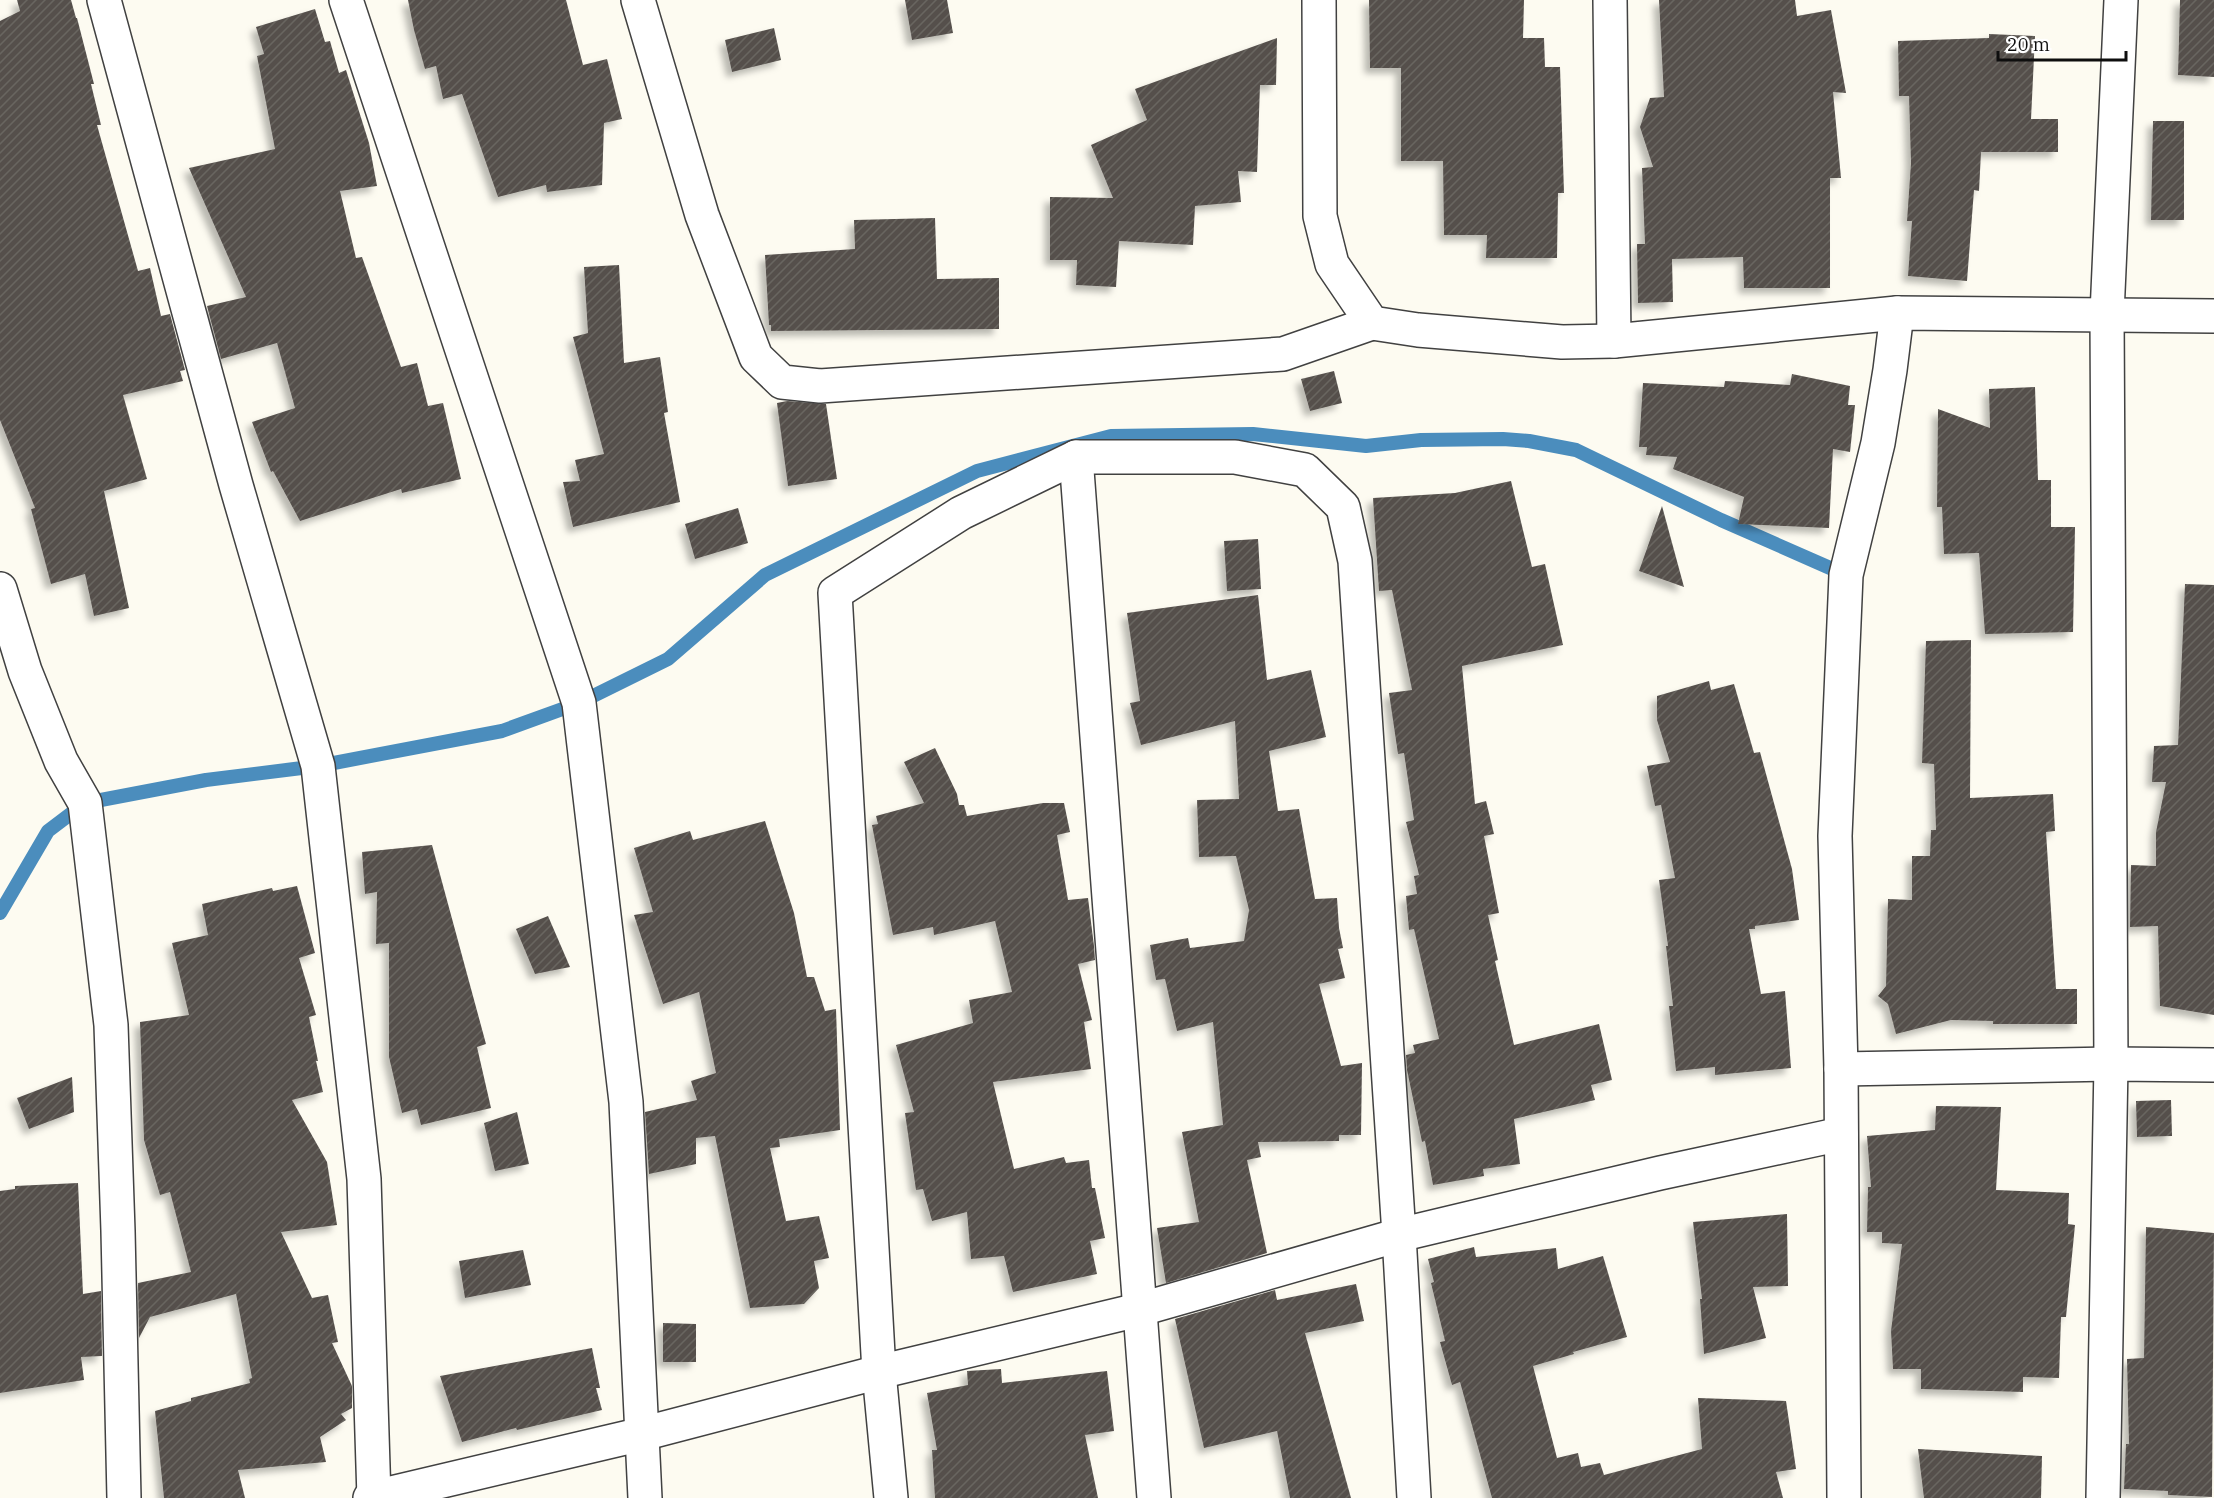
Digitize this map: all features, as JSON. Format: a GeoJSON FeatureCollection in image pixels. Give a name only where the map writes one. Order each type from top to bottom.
{"type":"FeatureCollection","features":[{"type":"Feature","properties":{"kind":"street"},"geometry":{"type":"LineString","coordinates":[[104,0],[236,485],[318,766],[364,1179],[373,1498],[642,1434],[879,1372],[1138,1310],[1399,1235],[1701,1163],[1841,1134]]}},
{"type":"Feature","properties":{"kind":"street"},"geometry":{"type":"LineString","coordinates":[[346,0],[579,703],[626,1102],[645,1498]]}},
{"type":"Feature","properties":{"kind":"street"},"geometry":{"type":"LineString","coordinates":[[638,0],[702,215],[756,357],[782,382],[820,386],[1283,354],[1372,323],[1418,330],[1562,342],[1614,341],[1897,313],[2214,316]]}},
{"type":"Feature","properties":{"kind":"street"},"geometry":{"type":"LineString","coordinates":[[1318,0],[1320,216],[1332,264],[1372,323]]}},
{"type":"Feature","properties":{"kind":"street"},"geometry":{"type":"LineString","coordinates":[[1610,0],[1614,341]]}},
{"type":"Feature","properties":{"kind":"street"},"geometry":{"type":"LineString","coordinates":[[2103,1498],[2111,1064],[2107,314],[2121,0]]}},
{"type":"Feature","properties":{"kind":"street"},"geometry":{"type":"LineString","coordinates":[[1844,1498],[1841,1069],[1835,836],[1846,575],[1878,443],[1897,313]]}},
{"type":"Feature","properties":{"kind":"street"},"geometry":{"type":"LineString","coordinates":[[1076,457],[1138,1310],[1154,1498]]}},
{"type":"Feature","properties":{"kind":"street"},"geometry":{"type":"LineString","coordinates":[[891,1498],[879,1372],[835,593],[961,513],[1076,457],[1235,457],[1305,470],[1343,507],[1355,561],[1414,1498]]}},
{"type":"Feature","properties":{"kind":"street"},"geometry":{"type":"LineString","coordinates":[[0,589],[12,676],[85,803],[111,1025],[124,1498]]}},
{"type":"Feature","properties":{"kind":"street"},"geometry":{"type":"LineString","coordinates":[[1841,1069],[2111,1064],[2214,1065]]}},
{"type":"Feature","properties":{"kind":"building"},"geometry":{"type":"Polygon","coordinates":[[[17,0],[71,0],[94,84],[91,84],[101,125],[97,125],[138,271],[150,268],[161,316],[170,314],[185,370],[180,371],[183,381],[123,395],[147,479],[104,491],[129,608],[94,616],[85,574],[51,584],[31,509],[35,508],[0,420],[0,21],[20,11],[17,0]]]}},
{"type":"Feature","properties":{"kind":"building"},"geometry":{"type":"Polygon","coordinates":[[[408,0],[566,0],[583,65],[607,59],[622,119],[604,123],[602,185],[547,192],[546,185],[498,197],[462,94],[443,99],[436,66],[425,69],[408,0]]]}},
{"type":"Feature","properties":{"kind":"building"},"geometry":{"type":"Polygon","coordinates":[[[905,0],[947,0],[953,33],[912,40],[905,0]]]}},
{"type":"Feature","properties":{"kind":"building"},"geometry":{"type":"Polygon","coordinates":[[[1369,0],[1524,0],[1523,38],[1544,38],[1545,67],[1560,67],[1564,193],[1558,193],[1557,258],[1486,258],[1487,235],[1444,235],[1443,161],[1401,161],[1401,68],[1370,68],[1369,0]]]}},
{"type":"Feature","properties":{"kind":"building"},"geometry":{"type":"Polygon","coordinates":[[[1659,0],[1795,0],[1797,16],[1831,10],[1846,93],[1833,92],[1841,178],[1830,178],[1830,288],[1744,288],[1743,257],[1672,259],[1673,302],[1638,303],[1637,244],[1645,244],[1642,168],[1653,167],[1640,127],[1650,98],[1664,97],[1659,0]]]}},
{"type":"Feature","properties":{"kind":"building"},"geometry":{"type":"Polygon","coordinates":[[[2180,0],[2214,0],[2214,77],[2178,75],[2180,0]]]}},
{"type":"Feature","properties":{"kind":"building"},"geometry":{"type":"Polygon","coordinates":[[[315,9],[325,42],[330,41],[339,73],[346,70],[369,143],[377,186],[340,191],[356,258],[362,257],[401,367],[417,363],[428,406],[443,403],[461,479],[402,493],[401,489],[300,521],[273,471],[271,472],[252,422],[295,408],[277,343],[221,359],[207,306],[246,297],[189,168],[275,149],[257,56],[264,54],[256,27],[315,9]]]}},
{"type":"Feature","properties":{"kind":"building"},"geometry":{"type":"Polygon","coordinates":[[[774,28],[781,60],[732,72],[725,40],[774,28]]]}},
{"type":"Feature","properties":{"kind":"building"},"geometry":{"type":"Polygon","coordinates":[[[1989,34],[2035,36],[2031,119],[2058,119],[2058,152],[1981,152],[1979,191],[1974,190],[1967,281],[1908,276],[1912,221],[1907,221],[1911,163],[1909,96],[1899,96],[1898,41],[1989,38],[1989,34]]]}},
{"type":"Feature","properties":{"kind":"building"},"geometry":{"type":"Polygon","coordinates":[[[1277,38],[1276,85],[1260,85],[1257,172],[1238,171],[1241,202],[1195,206],[1193,245],[1119,241],[1116,287],[1076,285],[1077,260],[1050,260],[1050,197],[1113,198],[1091,145],[1147,120],[1135,89],[1277,38]]]}},
{"type":"Feature","properties":{"kind":"building"},"geometry":{"type":"Polygon","coordinates":[[[2153,121],[2184,121],[2184,220],[2151,220],[2153,121]]]}},
{"type":"Feature","properties":{"kind":"building"},"geometry":{"type":"Polygon","coordinates":[[[935,218],[937,279],[999,278],[999,329],[771,331],[765,255],[855,249],[854,220],[935,218]]]}},
{"type":"Feature","properties":{"kind":"building"},"geometry":{"type":"Polygon","coordinates":[[[619,265],[624,363],[660,357],[668,412],[664,413],[680,502],[573,527],[563,482],[580,481],[575,460],[604,454],[573,337],[588,333],[584,267],[619,265]]]}},
{"type":"Feature","properties":{"kind":"building"},"geometry":{"type":"Polygon","coordinates":[[[1334,371],[1342,403],[1310,411],[1301,379],[1334,371]]]}},
{"type":"Feature","properties":{"kind":"building"},"geometry":{"type":"Polygon","coordinates":[[[1792,374],[1850,386],[1848,405],[1855,405],[1850,452],[1833,449],[1829,528],[1738,524],[1744,497],[1673,469],[1677,457],[1646,455],[1647,447],[1639,447],[1643,383],[1724,387],[1725,381],[1790,385],[1792,374]]]}},
{"type":"Feature","properties":{"kind":"building"},"geometry":{"type":"Polygon","coordinates":[[[2035,387],[2038,480],[2051,480],[2051,527],[2075,527],[2073,632],[1985,634],[1979,553],[1944,554],[1942,507],[1937,507],[1938,409],[1990,428],[1989,389],[2035,387]]]}},
{"type":"Feature","properties":{"kind":"building"},"geometry":{"type":"Polygon","coordinates":[[[787,401],[826,404],[837,479],[788,486],[777,403],[787,401]]]}},
{"type":"Feature","properties":{"kind":"building"},"geometry":{"type":"Polygon","coordinates":[[[1511,481],[1532,567],[1545,564],[1563,645],[1462,666],[1475,804],[1486,801],[1494,834],[1484,836],[1499,913],[1488,915],[1498,960],[1495,961],[1514,1045],[1599,1024],[1612,1080],[1591,1085],[1595,1100],[1514,1119],[1520,1164],[1483,1169],[1484,1176],[1433,1185],[1425,1141],[1422,1142],[1407,1070],[1406,1055],[1415,1053],[1413,1045],[1439,1039],[1414,929],[1409,930],[1406,896],[1417,894],[1414,876],[1419,875],[1406,822],[1414,820],[1404,753],[1398,754],[1389,693],[1412,690],[1392,590],[1379,591],[1373,498],[1455,493],[1511,481]]]}},
{"type":"Feature","properties":{"kind":"building"},"geometry":{"type":"Polygon","coordinates":[[[1662,506],[1684,587],[1639,571],[1662,506]]]}},
{"type":"Feature","properties":{"kind":"building"},"geometry":{"type":"Polygon","coordinates":[[[738,508],[748,543],[695,559],[685,524],[738,508]]]}},
{"type":"Feature","properties":{"kind":"building"},"geometry":{"type":"Polygon","coordinates":[[[1258,539],[1261,589],[1227,591],[1224,541],[1258,539]]]}},
{"type":"Feature","properties":{"kind":"building"},"geometry":{"type":"Polygon","coordinates":[[[2185,584],[2214,585],[2214,1015],[2160,1006],[2158,926],[2130,927],[2131,865],[2156,866],[2156,832],[2166,782],[2152,782],[2154,746],[2178,745],[2185,584]]]}},
{"type":"Feature","properties":{"kind":"building"},"geometry":{"type":"Polygon","coordinates":[[[1258,595],[1267,680],[1311,670],[1326,737],[1269,751],[1278,811],[1299,809],[1315,899],[1337,898],[1343,948],[1338,949],[1345,978],[1319,984],[1341,1066],[1362,1063],[1361,1135],[1339,1135],[1339,1141],[1258,1142],[1261,1157],[1247,1160],[1267,1253],[1166,1283],[1157,1228],[1199,1222],[1182,1132],[1223,1125],[1213,1022],[1177,1031],[1165,979],[1156,980],[1150,945],[1188,938],[1190,948],[1244,941],[1249,910],[1236,856],[1199,857],[1197,800],[1239,799],[1235,721],[1141,745],[1130,703],[1140,701],[1127,613],[1258,595]]]}},
{"type":"Feature","properties":{"kind":"building"},"geometry":{"type":"Polygon","coordinates":[[[1971,640],[1970,798],[2053,794],[2055,831],[2046,832],[2056,989],[2077,989],[2077,1024],[1993,1024],[1993,1021],[1951,1020],[1896,1034],[1888,1004],[1878,996],[1886,986],[1888,899],[1912,900],[1912,856],[1930,856],[1931,830],[1936,830],[1934,764],[1922,763],[1926,641],[1971,640]]]}},
{"type":"Feature","properties":{"kind":"building"},"geometry":{"type":"Polygon","coordinates":[[[1709,681],[1711,690],[1734,684],[1754,753],[1760,752],[1792,869],[1799,920],[1755,926],[1755,929],[1749,929],[1761,994],[1785,991],[1791,1068],[1715,1075],[1715,1067],[1676,1071],[1669,1006],[1673,1006],[1666,946],[1668,946],[1659,880],[1675,878],[1661,805],[1655,806],[1647,766],[1670,762],[1657,720],[1657,696],[1709,681]]]}},
{"type":"Feature","properties":{"kind":"building"},"geometry":{"type":"Polygon","coordinates":[[[935,748],[957,794],[959,805],[964,805],[967,816],[1043,803],[1064,803],[1070,832],[1057,835],[1068,900],[1088,898],[1094,946],[1095,960],[1078,964],[1092,1020],[1084,1022],[1091,1069],[993,1082],[1014,1169],[1064,1157],[1066,1163],[1089,1160],[1092,1188],[1095,1188],[1105,1238],[1090,1241],[1097,1274],[1013,1292],[1004,1256],[971,1259],[967,1212],[932,1221],[923,1189],[916,1190],[905,1113],[914,1112],[896,1045],[973,1023],[969,1000],[1012,992],[995,921],[934,935],[933,927],[893,935],[872,825],[878,824],[876,816],[924,803],[904,762],[935,748]]]}},
{"type":"Feature","properties":{"kind":"building"},"geometry":{"type":"Polygon","coordinates":[[[765,821],[794,913],[807,977],[814,977],[825,1011],[836,1009],[840,1130],[779,1139],[780,1147],[770,1148],[786,1221],[819,1216],[829,1258],[814,1261],[819,1288],[804,1304],[750,1308],[715,1136],[696,1138],[696,1164],[649,1174],[645,1112],[697,1100],[691,1081],[716,1073],[699,992],[663,1004],[634,915],[653,912],[634,848],[690,831],[693,840],[765,821]]]}},
{"type":"Feature","properties":{"kind":"building"},"geometry":{"type":"Polygon","coordinates":[[[432,845],[486,1044],[477,1047],[491,1108],[421,1125],[417,1109],[402,1113],[389,1057],[389,943],[376,944],[377,892],[365,894],[362,852],[432,845]]]}},
{"type":"Feature","properties":{"kind":"building"},"geometry":{"type":"Polygon","coordinates":[[[297,886],[315,953],[299,958],[316,1015],[309,1017],[323,1092],[292,1100],[327,1162],[337,1225],[281,1232],[312,1298],[328,1295],[338,1342],[332,1343],[352,1386],[352,1408],[341,1414],[346,1420],[320,1437],[326,1462],[238,1470],[245,1498],[164,1498],[155,1411],[191,1401],[191,1398],[250,1383],[249,1379],[252,1378],[236,1294],[150,1317],[139,1338],[138,1283],[191,1272],[170,1192],[160,1195],[144,1140],[140,1022],[189,1015],[172,943],[208,935],[202,904],[272,888],[273,891],[297,886]]]}},
{"type":"Feature","properties":{"kind":"building"},"geometry":{"type":"Polygon","coordinates":[[[548,916],[570,967],[535,974],[516,929],[548,916]]]}},
{"type":"Feature","properties":{"kind":"building"},"geometry":{"type":"Polygon","coordinates":[[[72,1077],[74,1112],[29,1129],[17,1098],[72,1077]]]}},
{"type":"Feature","properties":{"kind":"building"},"geometry":{"type":"Polygon","coordinates":[[[2171,1100],[2172,1136],[2137,1137],[2136,1101],[2171,1100]]]}},
{"type":"Feature","properties":{"kind":"building"},"geometry":{"type":"Polygon","coordinates":[[[1936,1106],[2001,1107],[1996,1190],[2069,1193],[2068,1224],[2075,1225],[2066,1317],[2061,1317],[2059,1378],[2023,1377],[2023,1392],[1921,1389],[1921,1369],[1893,1369],[1891,1331],[1902,1244],[1882,1243],[1882,1232],[1867,1232],[1868,1187],[1871,1187],[1867,1136],[1935,1130],[1936,1106]]]}},
{"type":"Feature","properties":{"kind":"building"},"geometry":{"type":"Polygon","coordinates":[[[517,1112],[529,1164],[495,1171],[484,1123],[517,1112]]]}},
{"type":"Feature","properties":{"kind":"building"},"geometry":{"type":"Polygon","coordinates":[[[78,1183],[83,1294],[101,1291],[102,1356],[81,1357],[84,1380],[0,1393],[0,1191],[15,1189],[15,1186],[78,1183]]]}},
{"type":"Feature","properties":{"kind":"building"},"geometry":{"type":"Polygon","coordinates":[[[1787,1214],[1788,1286],[1753,1287],[1766,1338],[1704,1354],[1700,1299],[1702,1299],[1693,1222],[1787,1214]]]}},
{"type":"Feature","properties":{"kind":"building"},"geometry":{"type":"Polygon","coordinates":[[[2146,1227],[2214,1233],[2212,1497],[2168,1495],[2168,1491],[2124,1489],[2126,1444],[2129,1444],[2127,1359],[2144,1358],[2146,1227]]]}},
{"type":"Feature","properties":{"kind":"building"},"geometry":{"type":"Polygon","coordinates":[[[1474,1247],[1476,1257],[1556,1248],[1558,1269],[1603,1256],[1627,1337],[1533,1366],[1557,1458],[1578,1453],[1581,1467],[1600,1463],[1604,1475],[1702,1449],[1698,1398],[1786,1401],[1796,1469],[1776,1472],[1783,1498],[1492,1498],[1460,1382],[1452,1385],[1440,1342],[1445,1341],[1431,1283],[1434,1282],[1428,1259],[1474,1247]]]}},
{"type":"Feature","properties":{"kind":"building"},"geometry":{"type":"Polygon","coordinates":[[[523,1250],[531,1285],[465,1298],[459,1261],[523,1250]]]}},
{"type":"Feature","properties":{"kind":"building"},"geometry":{"type":"Polygon","coordinates":[[[1356,1284],[1364,1321],[1305,1333],[1351,1498],[1290,1498],[1277,1431],[1204,1448],[1175,1319],[1275,1290],[1277,1300],[1356,1284]]]}},
{"type":"Feature","properties":{"kind":"building"},"geometry":{"type":"Polygon","coordinates":[[[663,1323],[696,1324],[696,1362],[663,1362],[663,1323]]]}},
{"type":"Feature","properties":{"kind":"building"},"geometry":{"type":"Polygon","coordinates":[[[592,1348],[600,1388],[596,1388],[602,1410],[462,1442],[440,1376],[592,1348]]]}},
{"type":"Feature","properties":{"kind":"building"},"geometry":{"type":"Polygon","coordinates":[[[1001,1369],[1002,1383],[1107,1371],[1114,1431],[1085,1435],[1098,1498],[935,1498],[932,1450],[937,1450],[927,1393],[968,1385],[967,1371],[1001,1369]]]}},
{"type":"Feature","properties":{"kind":"building"},"geometry":{"type":"Polygon","coordinates":[[[1918,1449],[2042,1456],[2041,1498],[1924,1498],[1918,1449]]]}},
{"type":"Feature","properties":{"kind":"waterway"},"geometry":{"type":"LineString","coordinates":[[0,913],[48,831],[85,803],[206,780],[318,766],[502,731],[579,703],[668,659],[765,575],[977,471],[1111,436],[1253,434],[1366,446],[1421,440],[1529,441],[1576,450],[1721,520],[1846,575]]}}]}
